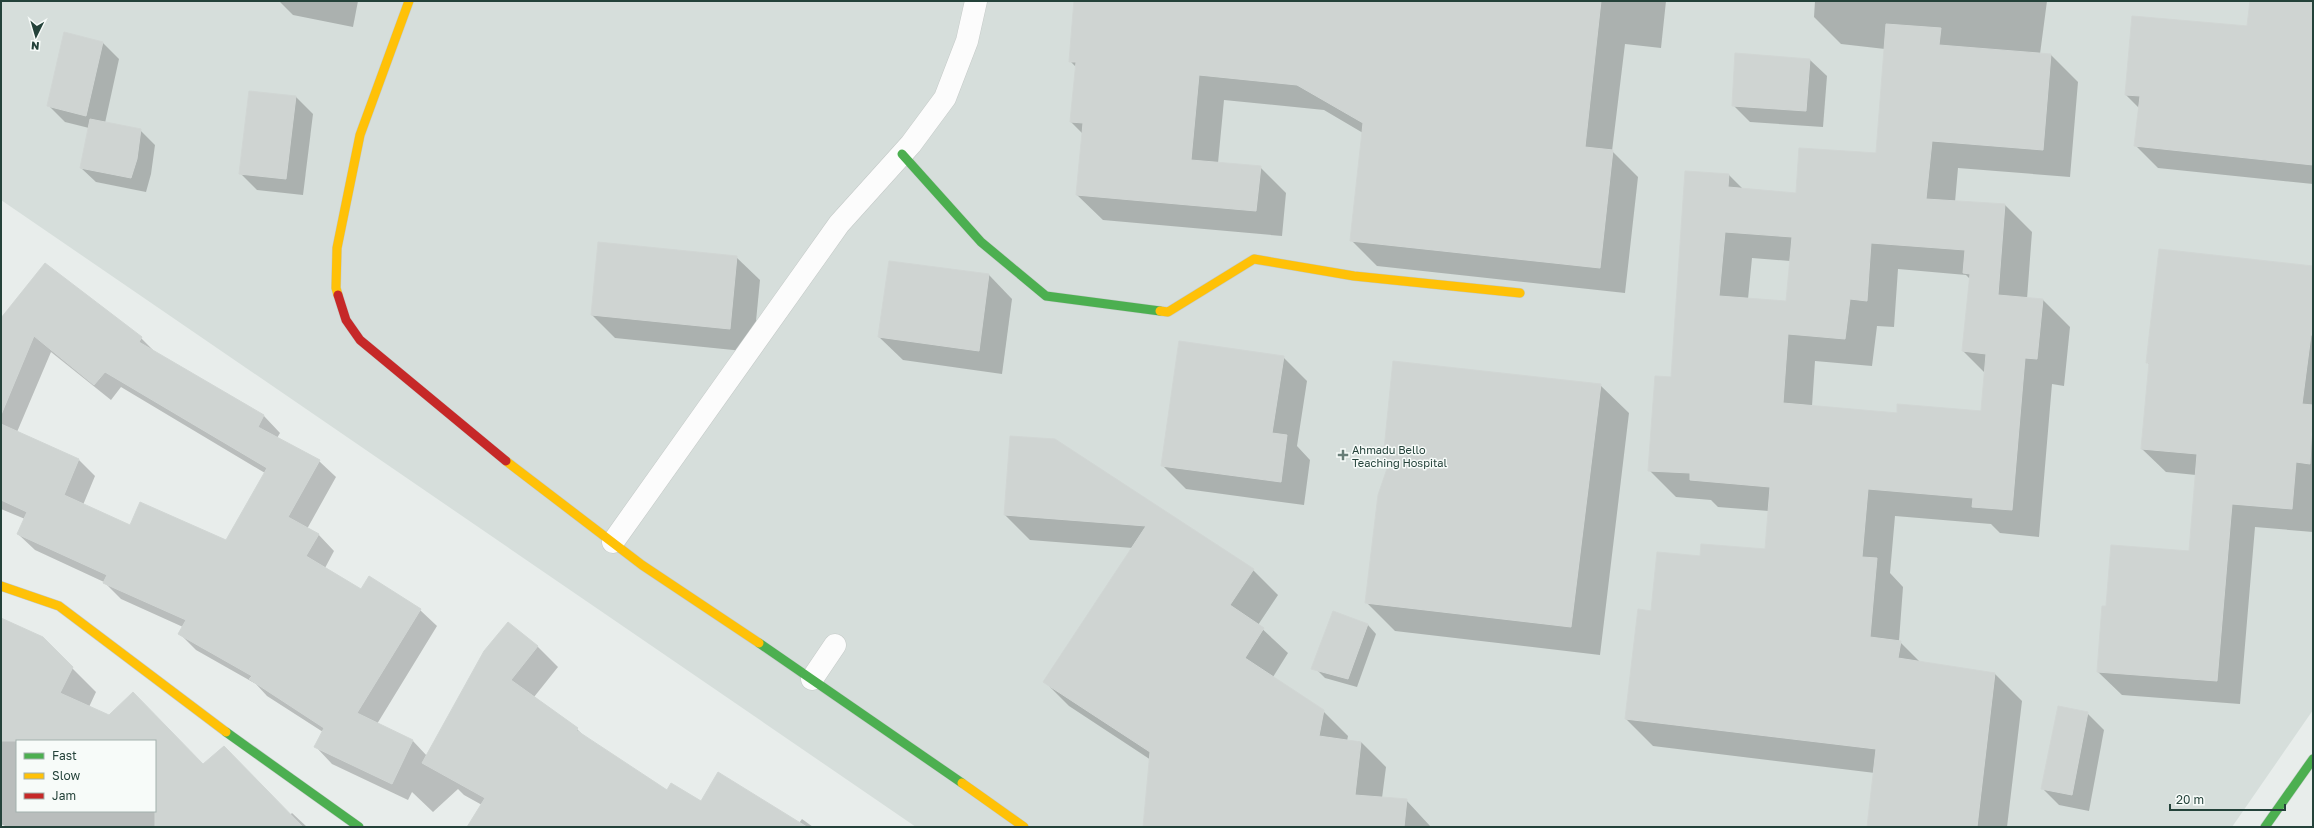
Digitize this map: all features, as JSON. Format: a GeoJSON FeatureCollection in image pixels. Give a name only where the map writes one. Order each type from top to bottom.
{"type":"FeatureCollection","features":[{"type":"Feature","properties":{"kind":"street"},"geometry":{"type":"LineString","coordinates":[[409,1],[360,135],[337,248],[336,288],[346,320],[360,340],[430,400],[512,466],[642,564],[812,679],[1024,827]]}},
{"type":"Feature","properties":{"kind":"street"},"geometry":{"type":"LineString","coordinates":[[613,542],[839,224],[902,154],[945,98],[967,41],[976,1]]}},
{"type":"Feature","properties":{"kind":"street"},"geometry":{"type":"LineString","coordinates":[[902,154],[981,242],[1046,296],[1168,312],[1254,259],[1354,276],[1520,293]]}},
{"type":"Feature","properties":{"kind":"street"},"geometry":{"type":"LineString","coordinates":[[1,586],[59,606],[247,748],[359,827]]}},
{"type":"Feature","properties":{"kind":"street"},"geometry":{"type":"LineString","coordinates":[[812,679],[835,646]]}},
{"type":"Feature","properties":{"kind":"street"},"geometry":{"type":"LineString","coordinates":[[2265,827],[2313,759]]}},
{"type":"Feature","properties":{"kind":"shaded area","name":"Ahmadu Bello Teaching Hospital"},"geometry":{"type":"Polygon","coordinates":[[[1,1],[2313,1],[2313,710],[2232,827],[916,827],[1,200],[1,1]]]}},
{"type":"Feature","properties":{"kind":"building"},"geometry":{"type":"Polygon","coordinates":[[[1074,1],[1601,1],[1585,147],[1613,150],[1600,268],[1350,241],[1363,123],[1297,85],[1199,75],[1191,160],[1261,166],[1256,211],[1076,195],[1083,123],[1070,122],[1076,62],[1069,62],[1074,1]]]}},
{"type":"Feature","properties":{"kind":"building"},"geometry":{"type":"Polygon","coordinates":[[[2250,1],[2313,1],[2313,165],[2134,146],[2140,96],[2125,95],[2132,16],[2247,26],[2250,1]]]}},
{"type":"Feature","properties":{"kind":"building"},"geometry":{"type":"Polygon","coordinates":[[[1886,24],[1941,28],[1939,45],[2051,54],[2043,150],[1932,141],[1926,199],[2005,204],[1998,295],[2043,299],[2037,359],[2025,358],[2012,510],[1972,507],[1973,498],[1868,489],[1862,557],[1877,558],[1870,637],[1901,641],[1898,658],[1995,673],[1977,827],[1867,827],[1876,749],[1625,719],[1638,609],[1651,611],[1657,552],[1700,556],[1701,544],[1765,549],[1770,487],[1690,480],[1690,473],[1648,471],[1655,376],[1671,377],[1685,171],[1729,174],[1728,187],[1796,193],[1799,148],[1876,153],[1886,24]],[[1725,232],[1719,296],[1786,301],[1792,237],[1725,232]],[[1871,243],[1867,301],[1850,299],[1845,339],[1788,334],[1783,403],[1897,413],[1897,404],[1981,411],[1986,354],[1962,351],[1970,274],[1963,273],[1965,250],[1871,243]]]}},
{"type":"Feature","properties":{"kind":"building"},"geometry":{"type":"Polygon","coordinates":[[[64,32],[103,42],[86,116],[47,106],[64,32]]]}},
{"type":"Feature","properties":{"kind":"building"},"geometry":{"type":"Polygon","coordinates":[[[1735,53],[1810,59],[1806,111],[1732,106],[1735,53]]]}},
{"type":"Feature","properties":{"kind":"building"},"geometry":{"type":"Polygon","coordinates":[[[249,91],[296,96],[286,179],[239,174],[249,91]]]}},
{"type":"Feature","properties":{"kind":"building"},"geometry":{"type":"Polygon","coordinates":[[[90,119],[141,129],[137,159],[131,178],[80,168],[90,119]]]}},
{"type":"Feature","properties":{"kind":"building"},"geometry":{"type":"Polygon","coordinates":[[[598,242],[737,256],[730,329],[591,315],[598,242]]]}},
{"type":"Feature","properties":{"kind":"building"},"geometry":{"type":"Polygon","coordinates":[[[2159,249],[2313,266],[2313,335],[2311,335],[2302,404],[2313,405],[2310,464],[2296,462],[2292,509],[2232,504],[2217,681],[2097,672],[2102,606],[2106,606],[2111,545],[2189,551],[2197,454],[2141,449],[2149,363],[2146,363],[2159,249]]]}},
{"type":"Feature","properties":{"kind":"building"},"geometry":{"type":"Polygon","coordinates":[[[889,261],[989,274],[979,351],[878,337],[889,261]]]}},
{"type":"Feature","properties":{"kind":"building"},"geometry":{"type":"Polygon","coordinates":[[[45,263],[142,337],[139,342],[264,415],[258,427],[320,460],[288,517],[319,534],[306,556],[361,589],[369,576],[421,609],[357,713],[413,740],[392,784],[314,747],[324,728],[249,679],[252,676],[178,634],[186,620],[103,583],[107,575],[17,534],[27,512],[1,500],[1,424],[79,459],[64,495],[130,525],[140,502],[226,540],[267,468],[105,372],[94,385],[34,336],[1,415],[1,318],[45,263]]]}},
{"type":"Feature","properties":{"kind":"building"},"geometry":{"type":"Polygon","coordinates":[[[1179,341],[1284,356],[1272,433],[1287,435],[1281,482],[1161,466],[1179,341]]]}},
{"type":"Feature","properties":{"kind":"building"},"geometry":{"type":"Polygon","coordinates":[[[1393,361],[1601,384],[1571,627],[1365,603],[1378,495],[1389,463],[1383,460],[1393,361]]]}},
{"type":"Feature","properties":{"kind":"building"},"geometry":{"type":"Polygon","coordinates":[[[1010,436],[1055,439],[1254,569],[1230,605],[1264,628],[1245,658],[1324,710],[1319,736],[1361,742],[1355,795],[1407,799],[1404,827],[1143,827],[1150,752],[1043,682],[1146,526],[1004,515],[1010,436]]]}},
{"type":"Feature","properties":{"kind":"building"},"geometry":{"type":"Polygon","coordinates":[[[1333,611],[1368,624],[1348,679],[1311,669],[1333,611]]]}},
{"type":"Feature","properties":{"kind":"building"},"geometry":{"type":"Polygon","coordinates":[[[1,618],[43,637],[73,667],[60,693],[109,715],[133,692],[203,764],[224,746],[303,827],[155,827],[156,740],[1,741],[1,618]]]}},
{"type":"Feature","properties":{"kind":"building"},"geometry":{"type":"Polygon","coordinates":[[[508,622],[538,646],[511,680],[578,728],[576,730],[667,790],[671,783],[701,801],[718,772],[807,827],[467,827],[485,798],[422,763],[484,651],[508,622]]]}},
{"type":"Feature","properties":{"kind":"building"},"geometry":{"type":"Polygon","coordinates":[[[2058,706],[2088,712],[2072,795],[2041,789],[2058,706]]]}},
{"type":"Feature","properties":{"kind":"traffic: fast"},"geometry":{"type":"LineString","coordinates":[[902,154],[981,242],[1046,296],[1160,311]]}},
{"type":"Feature","properties":{"kind":"traffic: fast"},"geometry":{"type":"LineString","coordinates":[[759,643],[962,783]]}},
{"type":"Feature","properties":{"kind":"traffic: fast"},"geometry":{"type":"LineString","coordinates":[[226,732],[359,827]]}},
{"type":"Feature","properties":{"kind":"traffic: fast"},"geometry":{"type":"LineString","coordinates":[[2265,827],[2313,759]]}},
{"type":"Feature","properties":{"kind":"traffic: slow"},"geometry":{"type":"LineString","coordinates":[[338,295],[336,288],[337,248],[360,135],[409,1]]}},
{"type":"Feature","properties":{"kind":"traffic: slow"},"geometry":{"type":"LineString","coordinates":[[1160,311],[1168,312],[1254,259],[1354,276],[1520,293]]}},
{"type":"Feature","properties":{"kind":"traffic: slow"},"geometry":{"type":"LineString","coordinates":[[506,461],[642,565],[759,643]]}},
{"type":"Feature","properties":{"kind":"traffic: slow"},"geometry":{"type":"LineString","coordinates":[[1,586],[59,606],[226,732]]}},
{"type":"Feature","properties":{"kind":"traffic: slow"},"geometry":{"type":"LineString","coordinates":[[962,783],[1024,827]]}},
{"type":"Feature","properties":{"kind":"traffic: jam"},"geometry":{"type":"LineString","coordinates":[[338,295],[346,320],[360,340],[506,461]]}},
{"type":"Feature","properties":{"kind":"place","name":"Ahmadu Bello Teaching Hospital"},"geometry":{"type":"Point","coordinates":[1343,455]}}]}
